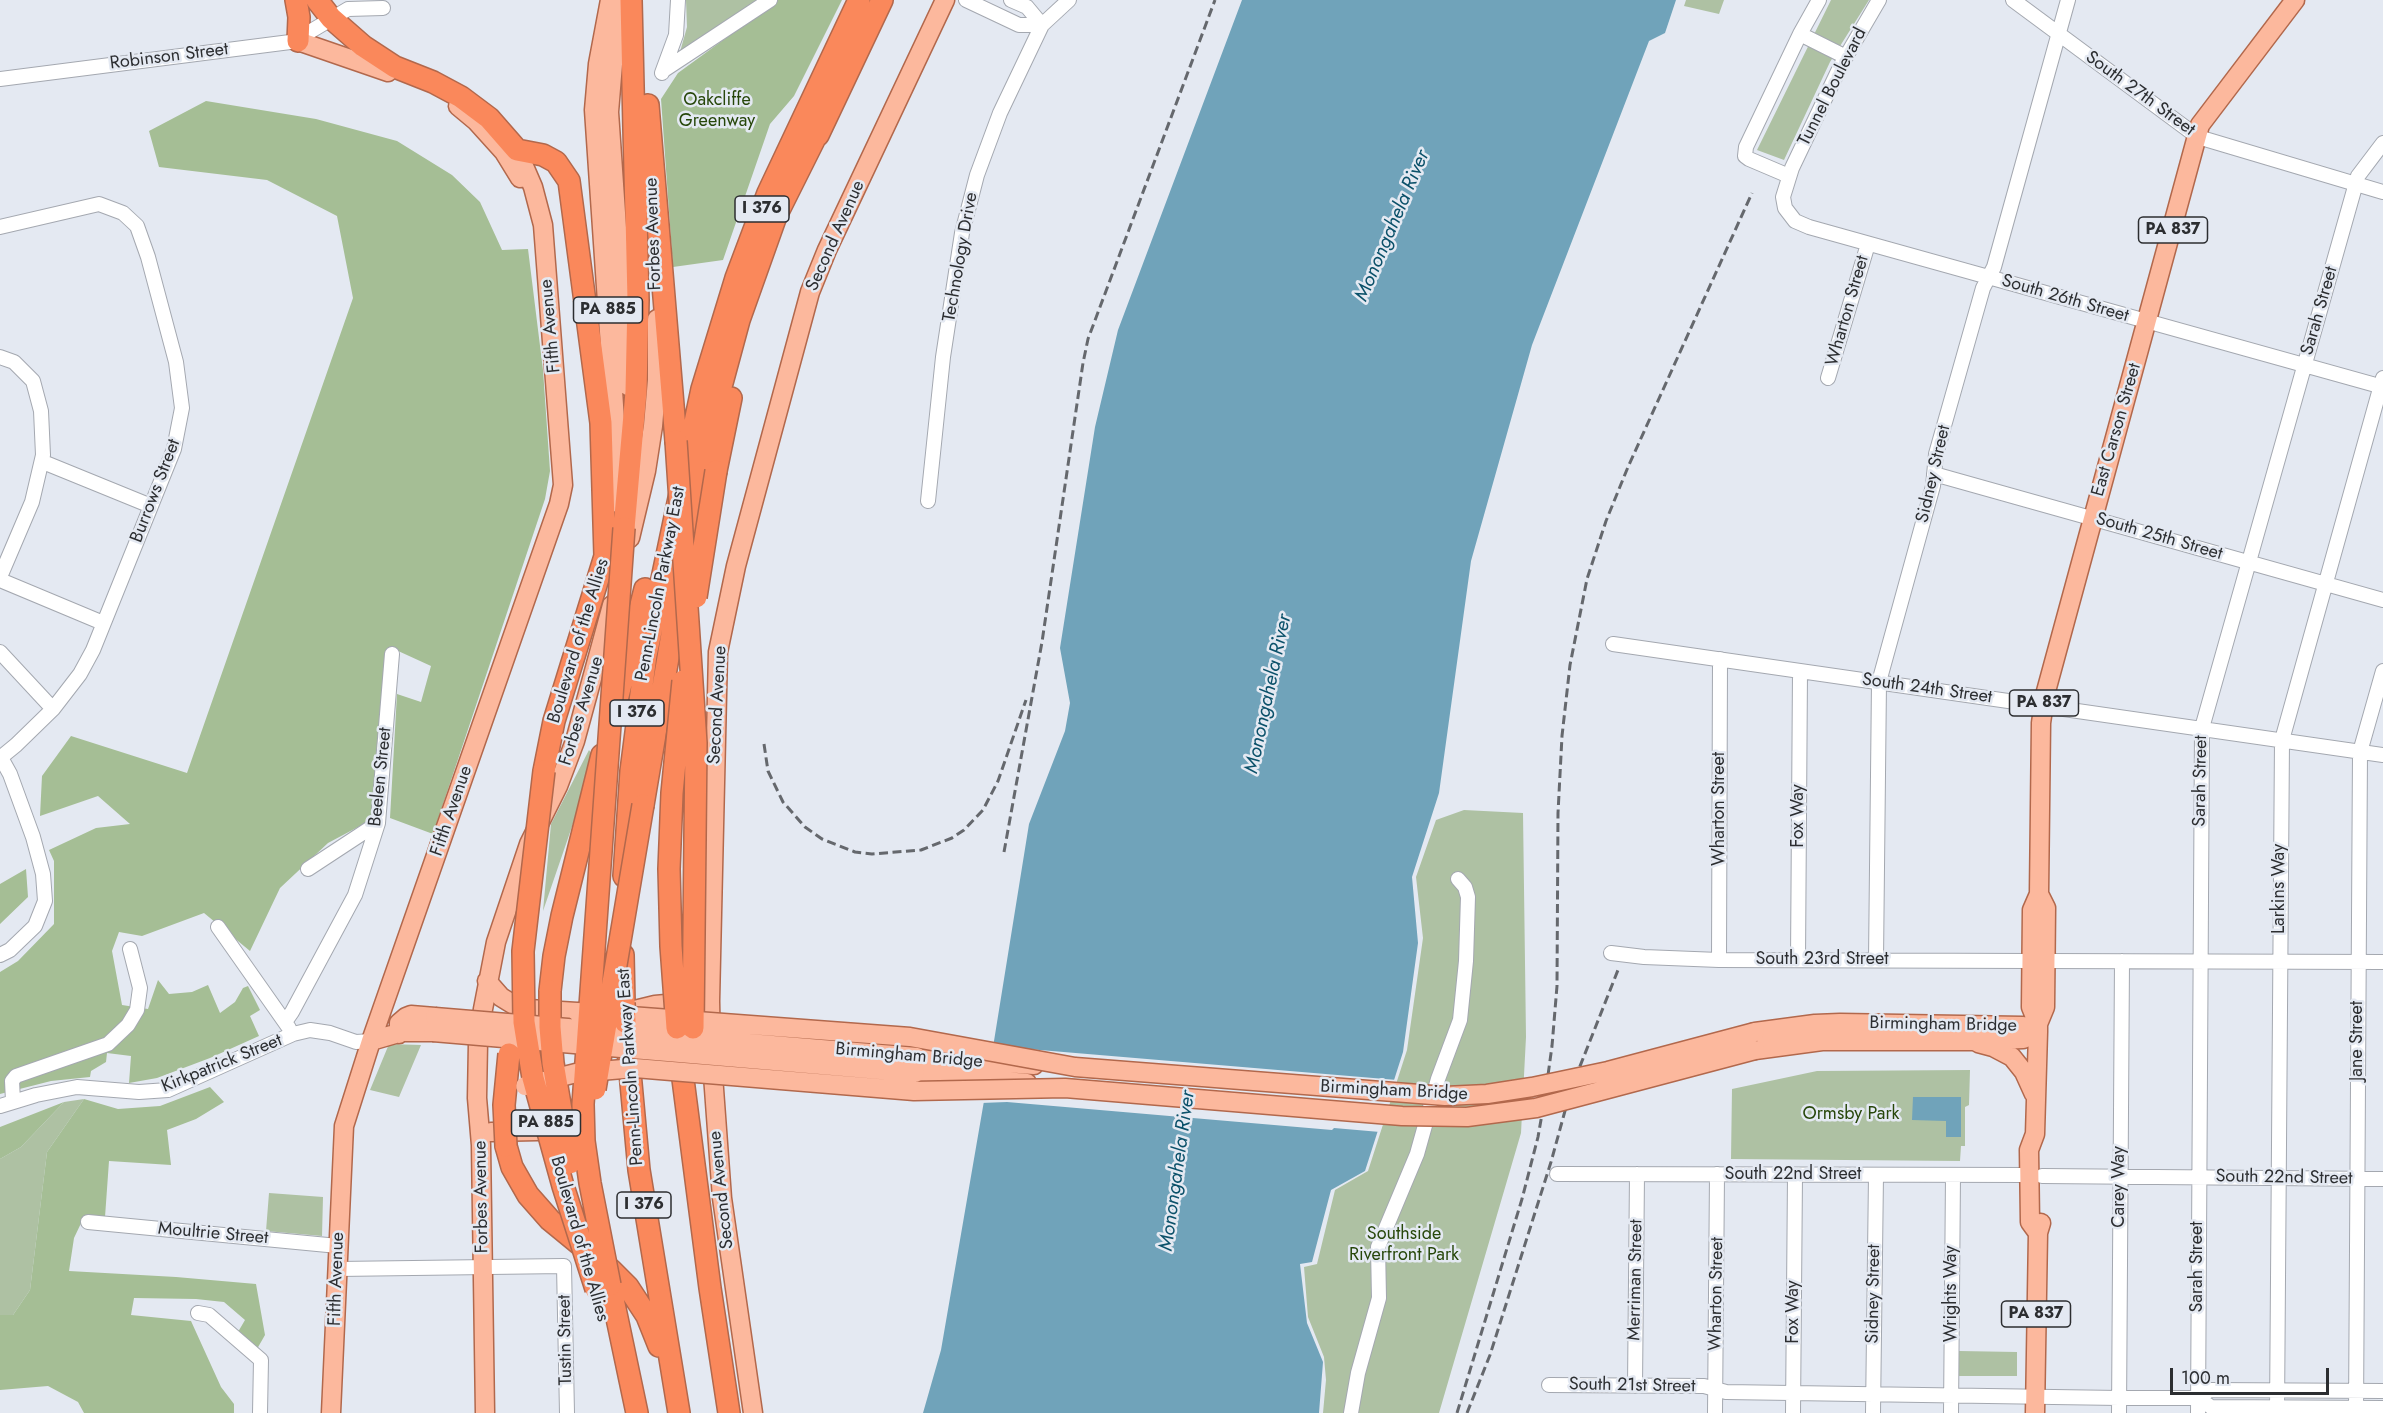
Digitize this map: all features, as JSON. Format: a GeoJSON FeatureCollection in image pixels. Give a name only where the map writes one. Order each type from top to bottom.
{"type":"FeatureCollection","features":[{"type":"Feature","properties":{"kind":"highway"},"geometry":{"type":"LineString","coordinates":[[296,0],[299,17],[298,41]]}},
{"type":"Feature","properties":{"kind":"highway","name":"Fifth Avenue"},"geometry":{"type":"LineString","coordinates":[[317,0],[331,18],[380,58],[461,97],[489,118],[517,150]]}},
{"type":"Feature","properties":{"kind":"highway"},"geometry":{"type":"LineString","coordinates":[[629,460],[636,392],[638,300],[631,0]]}},
{"type":"Feature","properties":{"kind":"highway","name":"Forbes Avenue"},"geometry":{"type":"LineString","coordinates":[[640,0],[654,206]]}},
{"type":"Feature","properties":{"kind":"highway","name":"Penn-Lincoln Parkway East"},"geometry":{"type":"LineString","coordinates":[[679,1413],[639,1170],[625,1012],[624,881],[635,732],[684,434],[753,231],[789,146],[859,0]]}},
{"type":"Feature","properties":{"kind":"highway","name":"Penn-Lincoln Parkway East"},"geometry":{"type":"LineString","coordinates":[[729,1413],[703,1229],[685,1028],[670,918],[672,793],[684,680],[708,469],[750,322],[797,186],[824,122],[882,0]]}},
{"type":"Feature","properties":{"kind":"highway"},"geometry":{"type":"LineString","coordinates":[[517,150],[543,155],[556,162],[565,174],[571,189],[600,413],[604,472],[605,556]]}},
{"type":"Feature","properties":{"kind":"highway"},"geometry":{"type":"LineString","coordinates":[[654,206],[684,434],[696,743],[685,1028]]}},
{"type":"Feature","properties":{"kind":"highway"},"geometry":{"type":"LineString","coordinates":[[603,1287],[556,1086],[550,1036],[550,991],[554,956],[570,883],[684,434]]}},
{"type":"Feature","properties":{"kind":"highway","name":"Boulevard of the Allies"},"geometry":{"type":"LineString","coordinates":[[624,1413],[603,1287],[585,1141],[584,1083],[629,460]]}},
{"type":"Feature","properties":{"kind":"highway"},"geometry":{"type":"LineString","coordinates":[[594,1210],[592,1126],[596,1087],[708,469]]}},
{"type":"Feature","properties":{"kind":"highway","name":"Boulevard of the Allies"},"geometry":{"type":"LineString","coordinates":[[605,556],[554,721],[544,771],[523,951],[524,1022],[530,1063],[563,1186],[603,1287],[637,1413]]}},
{"type":"Feature","properties":{"kind":"highway"},"geometry":{"type":"LineString","coordinates":[[523,951],[504,1105],[506,1146],[517,1177],[535,1205],[611,1270],[635,1296],[652,1328],[674,1386]]}},
{"type":"Feature","properties":{"kind":"main road","name":"Boulevard of the Allies"},"geometry":{"type":"LineString","coordinates":[[605,556],[616,440],[594,132],[604,68],[610,0]]}},
{"type":"Feature","properties":{"kind":"main road","name":"Boulevard of the Allies"},"geometry":{"type":"LineString","coordinates":[[625,0],[604,68],[629,398],[629,460]]}},
{"type":"Feature","properties":{"kind":"main road","name":"Second Avenue"},"geometry":{"type":"LineString","coordinates":[[753,1413],[736,1310],[722,1198],[713,1094],[710,1001],[716,674],[720,640],[736,566],[810,292],[827,250],[945,0]]}},
{"type":"Feature","properties":{"kind":"main road","name":"East Carson Street"},"geometry":{"type":"LineString","coordinates":[[2038,1028],[2031,1007],[2046,908],[2039,894],[2043,705],[2200,125],[2295,0]]}},
{"type":"Feature","properties":{"kind":"main road","name":"Fifth Avenue"},"geometry":{"type":"LineString","coordinates":[[331,18],[344,39],[356,51],[388,72],[438,93],[465,110],[504,152],[539,210]]}},
{"type":"Feature","properties":{"kind":"main road"},"geometry":{"type":"LineString","coordinates":[[298,41],[388,72]]}},
{"type":"Feature","properties":{"kind":"main road","name":"Fifth Avenue"},"geometry":{"type":"LineString","coordinates":[[331,1413],[344,1126],[371,1041],[559,504],[563,485],[544,237],[530,179],[517,150]]}},
{"type":"Feature","properties":{"kind":"main road","name":"Forbes Avenue"},"geometry":{"type":"LineString","coordinates":[[485,1413],[481,1132],[477,1098],[478,1043],[487,981],[496,942],[529,844],[558,786],[575,741],[641,495],[650,449],[657,380],[654,206]]}},
{"type":"Feature","properties":{"kind":"main road","name":"East Carson Street"},"geometry":{"type":"LineString","coordinates":[[2035,1404],[2038,1233],[2030,1222],[2036,1176],[2029,1150],[2034,1134],[2038,1028],[2045,1007],[2039,961]]}},
{"type":"Feature","properties":{"kind":"main road"},"geometry":{"type":"LineString","coordinates":[[487,981],[507,1001],[529,1009],[918,1038],[1075,1067]]}},
{"type":"Feature","properties":{"kind":"main road"},"geometry":{"type":"LineString","coordinates":[[2032,991],[2026,1006],[2016,1015],[1991,1018],[1973,1032],[1993,1047],[2012,1057],[2029,1081],[2036,1102]]}},
{"type":"Feature","properties":{"kind":"main road"},"geometry":{"type":"LineString","coordinates":[[481,1132],[548,1130],[570,1123],[582,1106],[590,1042],[602,1023],[616,1014],[655,1005],[710,1001]]}},
{"type":"Feature","properties":{"kind":"main road","name":"Birmingham Bridge"},"geometry":{"type":"LineString","coordinates":[[371,1041],[434,1025],[986,1063],[1075,1067],[1404,1095],[1466,1096],[1521,1089],[1608,1071],[1755,1032],[1815,1024],[1973,1032],[2023,1039],[2038,1028]]}},
{"type":"Feature","properties":{"kind":"main road","name":"Birmingham Bridge"},"geometry":{"type":"LineString","coordinates":[[434,1025],[996,1079],[1065,1088],[1402,1116],[1467,1117],[1536,1108],[1755,1050],[1800,1043],[1973,1032]]}},
{"type":"Feature","properties":{"kind":"main road"},"geometry":{"type":"LineString","coordinates":[[477,1098],[582,1072],[635,1068],[914,1091],[1065,1088]]}},
{"type":"Feature","properties":{"kind":"street"},"geometry":{"type":"LineString","coordinates":[[678,0],[676,35],[662,73],[770,0]]}},
{"type":"Feature","properties":{"kind":"street"},"geometry":{"type":"LineString","coordinates":[[966,0],[1019,25],[1042,25]]}},
{"type":"Feature","properties":{"kind":"street"},"geometry":{"type":"LineString","coordinates":[[1011,0],[1027,8],[1042,25]]}},
{"type":"Feature","properties":{"kind":"street","name":"Technology Drive"},"geometry":{"type":"LineString","coordinates":[[928,501],[944,357],[962,233],[989,138],[1042,25],[1069,0]]}},
{"type":"Feature","properties":{"kind":"street"},"geometry":{"type":"LineString","coordinates":[[1790,176],[1745,156],[1746,147],[1800,34],[1819,0]]}},
{"type":"Feature","properties":{"kind":"street","name":"Tunnel Boulevard"},"geometry":{"type":"LineString","coordinates":[[1790,176],[1846,57],[1879,0]]}},
{"type":"Feature","properties":{"kind":"street","name":"South 27th Street"},"geometry":{"type":"LineString","coordinates":[[2013,0],[2198,137],[2383,192]]}},
{"type":"Feature","properties":{"kind":"street","name":"Sidney Street"},"geometry":{"type":"LineString","coordinates":[[1876,960],[1879,682],[1934,486],[1936,454],[1980,297],[1994,267],[2068,0]]}},
{"type":"Feature","properties":{"kind":"street","name":"Robinson Street"},"geometry":{"type":"LineString","coordinates":[[0,79],[298,41],[348,9],[383,8]]}},
{"type":"Feature","properties":{"kind":"street"},"geometry":{"type":"LineString","coordinates":[[1800,34],[1846,57]]}},
{"type":"Feature","properties":{"kind":"street","name":"Sarah Street"},"geometry":{"type":"LineString","coordinates":[[2198,1413],[2202,728],[2358,176],[2383,143]]}},
{"type":"Feature","properties":{"kind":"street","name":"South 26th Street"},"geometry":{"type":"LineString","coordinates":[[1790,176],[1783,197],[1785,208],[1795,221],[1809,227],[2147,322],[2382,384]]}},
{"type":"Feature","properties":{"kind":"street","name":"Burrows Street"},"geometry":{"type":"LineString","coordinates":[[0,227],[99,204],[123,213],[138,226],[176,362],[182,408],[174,449],[103,624],[80,674],[53,709],[16,745],[0,757]]}},
{"type":"Feature","properties":{"kind":"street","name":"Wharton Street"},"geometry":{"type":"LineString","coordinates":[[1828,378],[1868,244]]}},
{"type":"Feature","properties":{"kind":"street"},"geometry":{"type":"LineString","coordinates":[[0,357],[14,362],[33,381],[41,411],[43,462],[32,502],[0,578],[103,624]]}},
{"type":"Feature","properties":{"kind":"street","name":"Larkins Way"},"geometry":{"type":"LineString","coordinates":[[2277,1410],[2282,740],[2382,384]]}},
{"type":"Feature","properties":{"kind":"street"},"geometry":{"type":"LineString","coordinates":[[43,462],[150,506]]}},
{"type":"Feature","properties":{"kind":"street","name":"South 25th Street"},"geometry":{"type":"LineString","coordinates":[[1934,474],[2383,600]]}},
{"type":"Feature","properties":{"kind":"street","name":"South 24th Street"},"geometry":{"type":"LineString","coordinates":[[1614,644],[2383,755]]}},
{"type":"Feature","properties":{"kind":"street"},"geometry":{"type":"LineString","coordinates":[[0,652],[53,709]]}},
{"type":"Feature","properties":{"kind":"street","name":"Beelen Street"},"geometry":{"type":"LineString","coordinates":[[285,1022],[355,895],[378,823],[392,654]]}},
{"type":"Feature","properties":{"kind":"street","name":"Wharton Street"},"geometry":{"type":"LineString","coordinates":[[1719,960],[1720,659]]}},
{"type":"Feature","properties":{"kind":"street","name":"Fox Way"},"geometry":{"type":"LineString","coordinates":[[1798,960],[1800,671]]}},
{"type":"Feature","properties":{"kind":"street","name":"Jane Street"},"geometry":{"type":"LineString","coordinates":[[2356,1411],[2360,752],[2383,671]]}},
{"type":"Feature","properties":{"kind":"street"},"geometry":{"type":"LineString","coordinates":[[0,757],[10,774],[33,837],[43,874],[45,901],[35,926],[10,950],[0,955]]}},
{"type":"Feature","properties":{"kind":"street"},"geometry":{"type":"LineString","coordinates":[[308,869],[378,823]]}},
{"type":"Feature","properties":{"kind":"street"},"geometry":{"type":"LineString","coordinates":[[1351,1413],[1358,1373],[1379,1298],[1378,1247],[1417,1154],[1438,1079],[1460,1020],[1467,951],[1468,897],[1465,887],[1458,879]]}},
{"type":"Feature","properties":{"kind":"street"},"geometry":{"type":"LineString","coordinates":[[218,927],[293,1034]]}},
{"type":"Feature","properties":{"kind":"street"},"geometry":{"type":"LineString","coordinates":[[6,1103],[12,1081],[16,1076],[108,1044],[128,1025],[137,1010],[140,988],[130,949]]}},
{"type":"Feature","properties":{"kind":"street","name":"South 23rd Street"},"geometry":{"type":"LineString","coordinates":[[1611,952],[1644,957],[1719,960],[2383,962]]}},
{"type":"Feature","properties":{"kind":"street","name":"Carey Way"},"geometry":{"type":"LineString","coordinates":[[2119,1413],[2122,961]]}},
{"type":"Feature","properties":{"kind":"street","name":"Kirkpatrick Street"},"geometry":{"type":"LineString","coordinates":[[6,1103],[77,1087],[139,1092],[168,1090],[293,1034],[310,1030],[330,1032],[356,1042],[371,1041]]}},
{"type":"Feature","properties":{"kind":"street","name":"South 22nd Street"},"geometry":{"type":"LineString","coordinates":[[1557,1174],[2383,1179]]}},
{"type":"Feature","properties":{"kind":"street","name":"Merriman Street"},"geometry":{"type":"LineString","coordinates":[[1635,1386],[1637,1174]]}},
{"type":"Feature","properties":{"kind":"street","name":"Wharton Street"},"geometry":{"type":"LineString","coordinates":[[1715,1413],[1718,1174]]}},
{"type":"Feature","properties":{"kind":"street","name":"Fox Way"},"geometry":{"type":"LineString","coordinates":[[1793,1413],[1795,1174]]}},
{"type":"Feature","properties":{"kind":"street","name":"Sidney Street"},"geometry":{"type":"LineString","coordinates":[[1873,1413],[1876,1175]]}},
{"type":"Feature","properties":{"kind":"street","name":"Wrights Way"},"geometry":{"type":"LineString","coordinates":[[1951,1413],[1953,1175]]}},
{"type":"Feature","properties":{"kind":"street","name":"Moultrie Street"},"geometry":{"type":"LineString","coordinates":[[88,1222],[338,1246]]}},
{"type":"Feature","properties":{"kind":"street","name":"Tustin Street"},"geometry":{"type":"LineString","coordinates":[[483,1267],[564,1266],[567,1413]]}},
{"type":"Feature","properties":{"kind":"street"},"geometry":{"type":"LineString","coordinates":[[338,1269],[483,1267]]}},
{"type":"Feature","properties":{"kind":"street"},"geometry":{"type":"LineString","coordinates":[[198,1313],[209,1315],[261,1360],[260,1413]]}},
{"type":"Feature","properties":{"kind":"street","name":"South 21st Street"},"geometry":{"type":"LineString","coordinates":[[1549,1385],[1704,1386],[1726,1392],[1952,1395],[2035,1404],[2119,1398],[2198,1398]]}},
{"type":"Feature","properties":{"kind":"street"},"geometry":{"type":"LineString","coordinates":[[2383,1391],[2210,1390],[2198,1398],[2211,1407],[2356,1411],[2383,1408]]}},
{"type":"Feature","properties":{"kind":"green space"},"geometry":{"type":"Polygon","coordinates":[[[686,0],[757,0],[680,52],[687,27],[686,0]]]}},
{"type":"Feature","properties":{"kind":"green space","name":"Oakcliffe Greenway"},"geometry":{"type":"Polygon","coordinates":[[[778,0],[842,0],[794,96],[770,124],[723,260],[673,267],[661,99],[678,73],[778,0]]]}},
{"type":"Feature","properties":{"kind":"green space"},"geometry":{"type":"Polygon","coordinates":[[[1686,0],[1724,0],[1719,14],[1684,6],[1686,0]]]}},
{"type":"Feature","properties":{"kind":"green space"},"geometry":{"type":"Polygon","coordinates":[[[1831,0],[1869,0],[1830,62],[1784,160],[1757,150],[1831,0]]]}},
{"type":"Feature","properties":{"kind":"green space"},"geometry":{"type":"Polygon","coordinates":[[[206,101],[316,119],[397,141],[452,175],[480,202],[502,250],[528,249],[543,370],[550,471],[545,499],[433,834],[390,818],[397,694],[421,702],[431,666],[396,650],[375,818],[328,843],[280,888],[250,951],[204,913],[142,936],[119,932],[112,951],[122,1005],[148,1009],[158,980],[169,994],[192,992],[208,985],[220,1013],[235,1002],[243,988],[248,986],[260,1010],[250,1016],[259,1036],[157,1078],[129,1083],[131,1056],[107,1053],[106,1062],[91,1071],[90,1077],[51,1081],[0,1094],[0,972],[18,961],[54,924],[54,861],[49,850],[96,828],[130,824],[98,796],[40,816],[42,776],[71,736],[187,773],[353,298],[337,216],[267,180],[159,167],[149,131],[206,101]]]}},
{"type":"Feature","properties":{"kind":"green space"},"geometry":{"type":"Polygon","coordinates":[[[589,750],[593,756],[578,809],[543,911],[551,824],[589,750]]]}},
{"type":"Feature","properties":{"kind":"green space","name":"Southside Riverfront Park"},"geometry":{"type":"Polygon","coordinates":[[[1464,810],[1523,813],[1526,1037],[1521,1133],[1439,1413],[1323,1413],[1326,1380],[1324,1357],[1308,1317],[1304,1267],[1317,1264],[1335,1190],[1368,1171],[1407,1050],[1423,938],[1416,877],[1436,820],[1464,810]]]}},
{"type":"Feature","properties":{"kind":"green space"},"geometry":{"type":"Polygon","coordinates":[[[26,869],[28,897],[0,924],[0,884],[26,869]]]}},
{"type":"Feature","properties":{"kind":"green space"},"geometry":{"type":"Polygon","coordinates":[[[389,1044],[421,1045],[399,1097],[370,1090],[389,1044]]]}},
{"type":"Feature","properties":{"kind":"green space","name":"Ormsby Park"},"geometry":{"type":"Polygon","coordinates":[[[1970,1070],[1969,1105],[1965,1107],[1965,1146],[1961,1146],[1960,1161],[1731,1159],[1732,1089],[1817,1071],[1970,1070]]]}},
{"type":"Feature","properties":{"kind":"green space"},"geometry":{"type":"Polygon","coordinates":[[[210,1087],[224,1102],[196,1119],[167,1130],[171,1165],[109,1161],[105,1217],[84,1217],[74,1238],[69,1271],[256,1284],[265,1335],[257,1349],[238,1332],[245,1320],[224,1302],[134,1298],[131,1315],[191,1321],[221,1387],[234,1404],[234,1413],[84,1413],[78,1402],[48,1386],[0,1390],[0,1315],[13,1315],[30,1290],[47,1152],[84,1099],[118,1109],[160,1106],[210,1087]]]}},
{"type":"Feature","properties":{"kind":"green space"},"geometry":{"type":"Polygon","coordinates":[[[84,1099],[47,1152],[30,1290],[13,1315],[0,1315],[0,1159],[21,1147],[64,1102],[84,1099]]]}},
{"type":"Feature","properties":{"kind":"green space"},"geometry":{"type":"Polygon","coordinates":[[[64,1102],[21,1147],[0,1159],[0,1127],[64,1102]]]}},
{"type":"Feature","properties":{"kind":"green space"},"geometry":{"type":"Polygon","coordinates":[[[269,1193],[323,1197],[322,1236],[266,1231],[269,1193]]]}},
{"type":"Feature","properties":{"kind":"green space"},"geometry":{"type":"Polygon","coordinates":[[[1959,1351],[2017,1352],[2017,1376],[1959,1376],[1959,1351]]]}},
{"type":"Feature","properties":{"kind":"water","name":"Monongahela River"},"geometry":{"type":"Polygon","coordinates":[[[1242,0],[1676,0],[1665,33],[1649,41],[1532,345],[1471,561],[1439,793],[1412,877],[1418,943],[1403,1052],[1365,1171],[1331,1190],[1312,1262],[1300,1264],[1307,1323],[1323,1362],[1319,1413],[923,1413],[941,1350],[1029,824],[1065,731],[1070,703],[1060,648],[1095,427],[1118,330],[1242,0]]]}},
{"type":"Feature","properties":{"kind":"water"},"geometry":{"type":"Polygon","coordinates":[[[1913,1097],[1961,1097],[1961,1137],[1946,1137],[1946,1121],[1912,1120],[1913,1097]]]}},
{"type":"Feature","properties":{"kind":"pier"},"geometry":{"type":"Polygon","coordinates":[[[991,1043],[1028,1049],[1397,1080],[1380,1132],[1334,1128],[1332,1130],[1007,1102],[981,1103],[991,1043]]]}},
{"type":"Feature","properties":{"kind":"railway"},"geometry":{"type":"LineString","coordinates":[[1004,852],[1042,642],[1088,339],[1215,0]]}},
{"type":"Feature","properties":{"kind":"railway"},"geometry":{"type":"LineString","coordinates":[[1457,1413],[1522,1199],[1538,1137],[1545,1097],[1557,986],[1558,813],[1562,736],[1570,665],[1587,579],[1606,521],[1628,467],[1752,193]]}},
{"type":"Feature","properties":{"kind":"railway"},"geometry":{"type":"LineString","coordinates":[[764,744],[768,771],[783,802],[805,827],[822,839],[855,852],[872,854],[921,850],[952,838],[964,830],[983,810],[998,781],[1026,700]]}},
{"type":"Feature","properties":{"kind":"railway"},"geometry":{"type":"LineString","coordinates":[[1467,1413],[1490,1355],[1551,1162],[1571,1089],[1618,970]]}}]}
